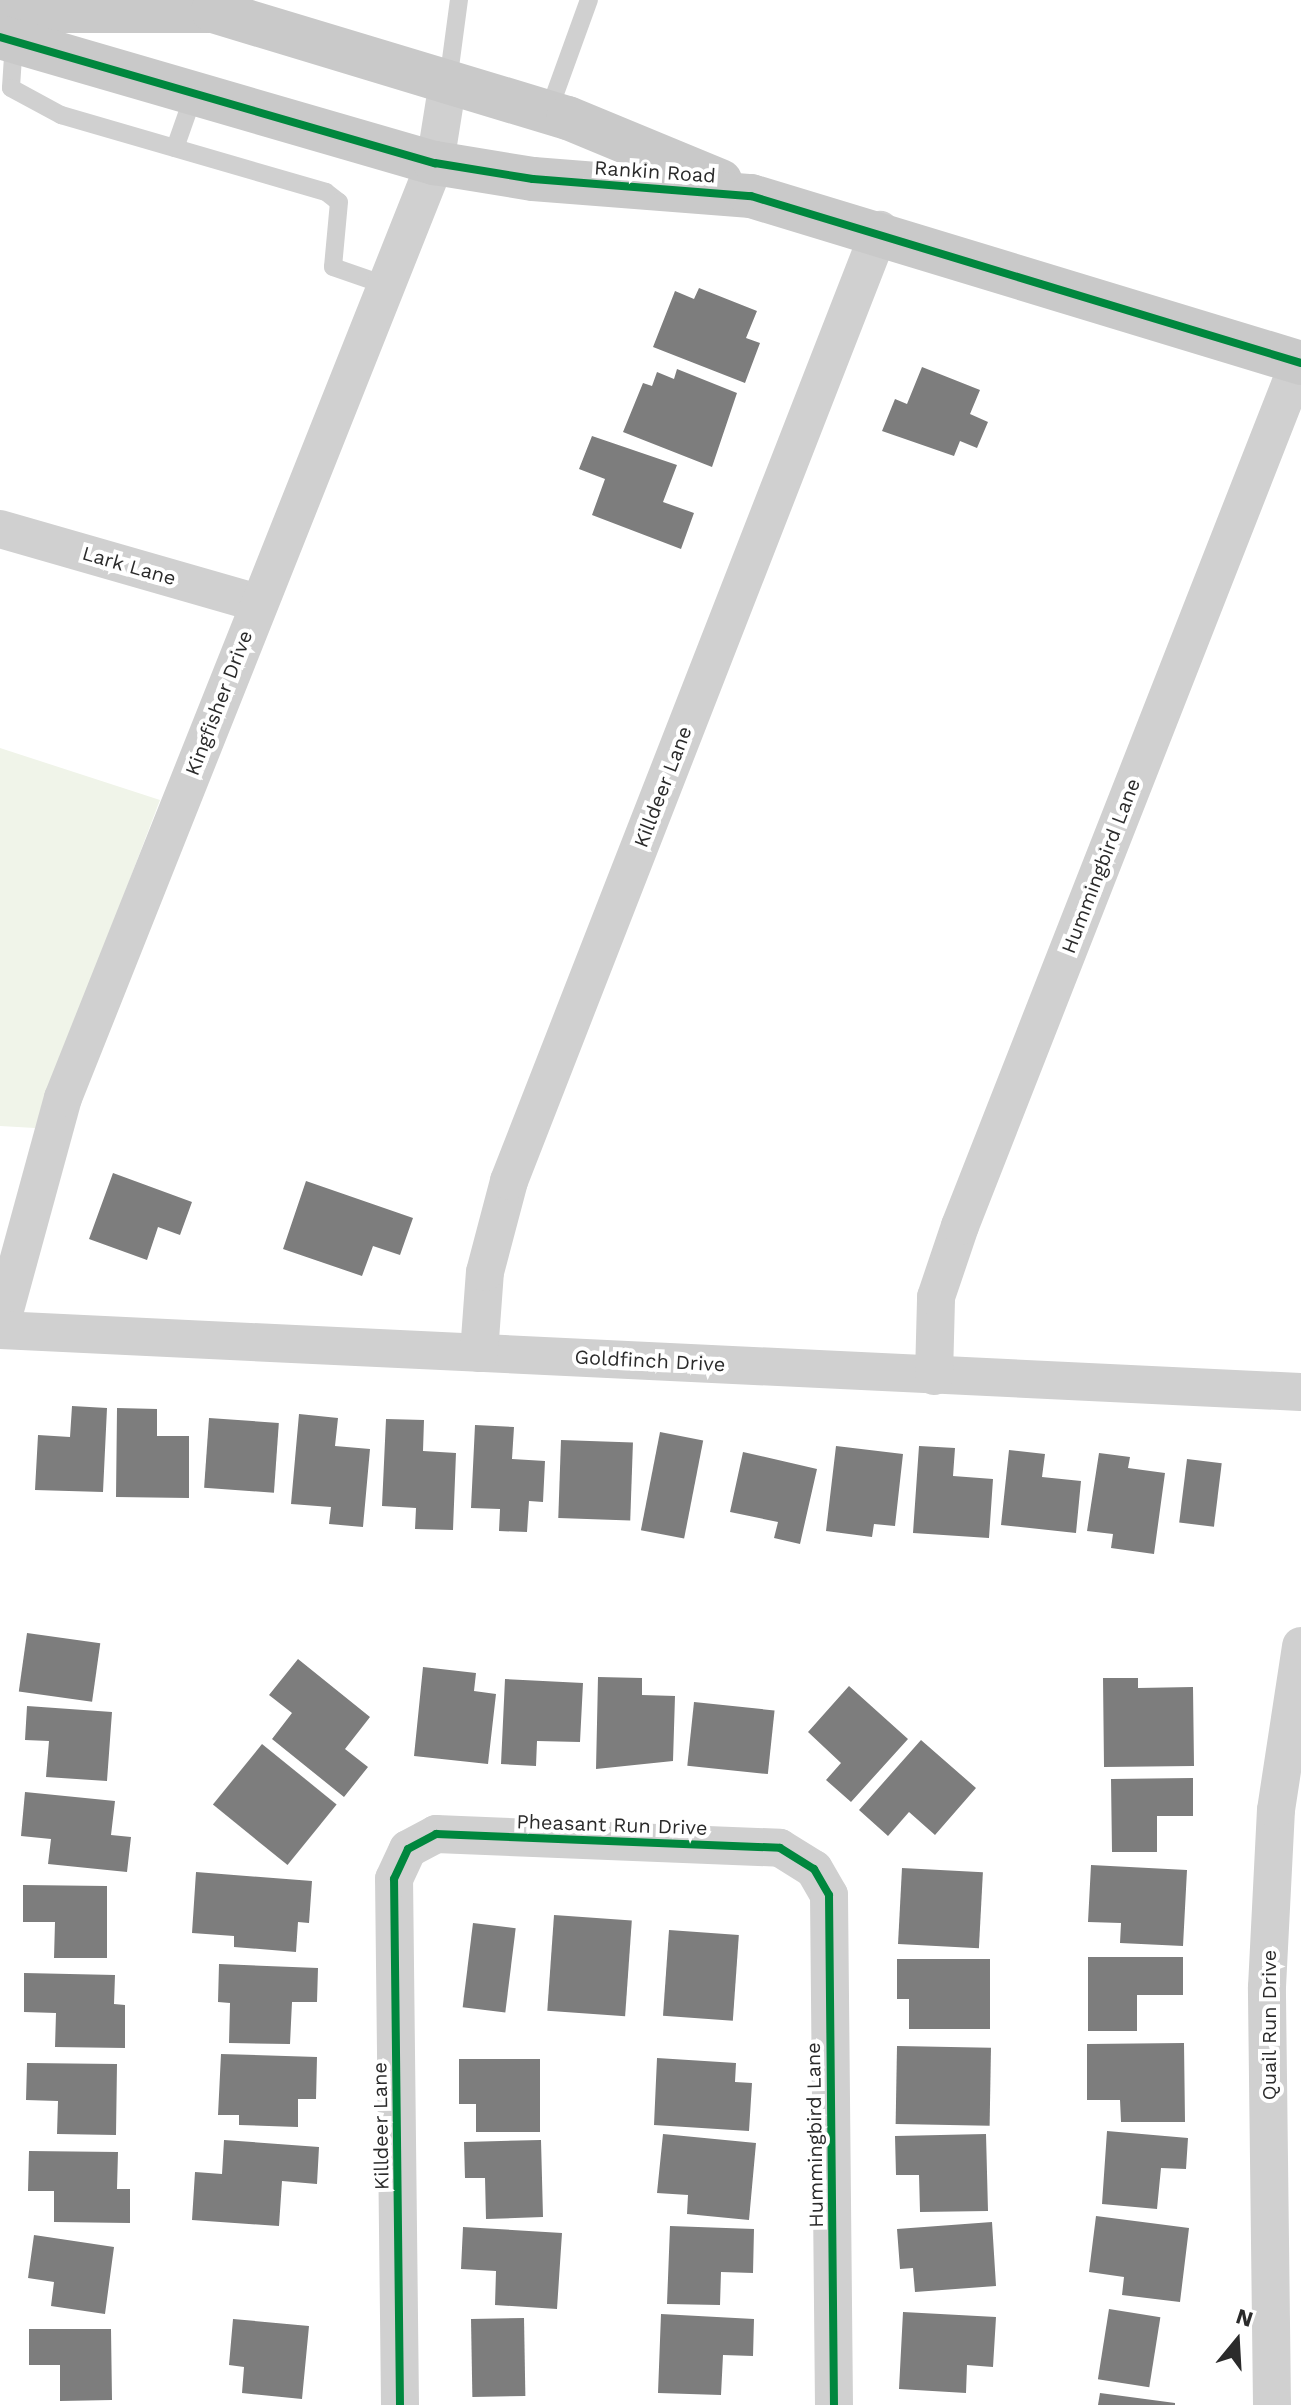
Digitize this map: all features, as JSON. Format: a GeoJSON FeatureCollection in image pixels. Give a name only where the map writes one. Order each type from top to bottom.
{"type":"FeatureCollection","features":[{"type":"Feature","properties":{"kind":"street","name":"Rankin Road"},"geometry":{"type":"LineString","coordinates":[[5,30],[213,11],[548,113],[751,196],[880,230],[1300,363]]}},
{"type":"Feature","properties":{"kind":"street","name":"Rankin Road"},"geometry":{"type":"LineString","coordinates":[[5,30],[195,92],[435,163],[533,179],[751,196]]}},
{"type":"Feature","properties":{"kind":"street","name":"Kingfisher Drive"},"geometry":{"type":"LineString","coordinates":[[0,1329],[63,1098],[435,163],[448,82]]}},
{"type":"Feature","properties":{"kind":"street","name":"Killdeer Lane"},"geometry":{"type":"LineString","coordinates":[[479,1353],[485,1272],[509,1181],[880,230]]}},
{"type":"Feature","properties":{"kind":"street","name":"Hummingbird Lane"},"geometry":{"type":"LineString","coordinates":[[934,1376],[936,1297],[960,1226],[1300,363]]}},
{"type":"Feature","properties":{"kind":"street","name":"Lark Lane"},"geometry":{"type":"LineString","coordinates":[[0,529],[258,603]]}},
{"type":"Feature","properties":{"kind":"street","name":"Goldfinch Drive"},"geometry":{"type":"LineString","coordinates":[[0,1329],[1301,1392]]}},
{"type":"Feature","properties":{"kind":"street","name":"Quail Run Drive"},"geometry":{"type":"LineString","coordinates":[[1272,2405],[1267,1987],[1276,1810],[1301,1646]]}},
{"type":"Feature","properties":{"kind":"street","name":"Pheasant Run Drive"},"geometry":{"type":"LineString","coordinates":[[408,1849],[436,1834],[765,1848],[814,1869]]}},
{"type":"Feature","properties":{"kind":"street","name":"Killdeer Lane"},"geometry":{"type":"LineString","coordinates":[[400,2405],[394,1879],[408,1849]]}},
{"type":"Feature","properties":{"kind":"street","name":"Hummingbird Lane"},"geometry":{"type":"LineString","coordinates":[[814,1869],[829,1895],[834,2405]]}},
{"type":"Feature","properties":{"kind":"lane"},"geometry":{"type":"LineString","coordinates":[[448,82],[459,0]]}},
{"type":"Feature","properties":{"kind":"lane"},"geometry":{"type":"LineString","coordinates":[[548,113],[589,0]]}},
{"type":"Feature","properties":{"kind":"lane"},"geometry":{"type":"LineString","coordinates":[[5,30],[11,88],[61,115],[326,192],[339,202],[333,267],[385,285]]}},
{"type":"Feature","properties":{"kind":"lane"},"geometry":{"type":"LineString","coordinates":[[175,148],[195,92]]}},
{"type":"Feature","properties":{"kind":"shaded area"},"geometry":{"type":"Polygon","coordinates":[[[0,748],[160,800],[35,1128],[0,1126],[0,748]]]}},
{"type":"Feature","properties":{"kind":"building"},"geometry":{"type":"Polygon","coordinates":[[[699,288],[757,311],[746,338],[760,343],[745,383],[653,347],[675,291],[694,299],[699,288]]]}},
{"type":"Feature","properties":{"kind":"building"},"geometry":{"type":"Polygon","coordinates":[[[922,367],[980,390],[970,414],[988,422],[977,448],[960,441],[954,456],[882,431],[895,399],[907,404],[922,367]]]}},
{"type":"Feature","properties":{"kind":"building"},"geometry":{"type":"Polygon","coordinates":[[[677,369],[737,393],[712,467],[623,432],[643,383],[652,386],[657,372],[674,379],[677,369]]]}},
{"type":"Feature","properties":{"kind":"building"},"geometry":{"type":"Polygon","coordinates":[[[592,436],[677,465],[663,502],[694,513],[681,549],[592,515],[605,479],[579,469],[592,436]]]}},
{"type":"Feature","properties":{"kind":"building"},"geometry":{"type":"Polygon","coordinates":[[[113,1173],[192,1202],[180,1235],[158,1227],[147,1260],[89,1239],[113,1173]]]}},
{"type":"Feature","properties":{"kind":"building"},"geometry":{"type":"Polygon","coordinates":[[[306,1181],[413,1218],[400,1255],[373,1246],[362,1276],[283,1249],[306,1181]]]}},
{"type":"Feature","properties":{"kind":"building"},"geometry":{"type":"Polygon","coordinates":[[[72,1406],[107,1408],[103,1492],[35,1490],[38,1435],[70,1437],[72,1406]]]}},
{"type":"Feature","properties":{"kind":"building"},"geometry":{"type":"Polygon","coordinates":[[[117,1408],[157,1409],[157,1436],[189,1436],[189,1498],[116,1497],[117,1408]]]}},
{"type":"Feature","properties":{"kind":"building"},"geometry":{"type":"Polygon","coordinates":[[[299,1414],[338,1418],[335,1446],[370,1449],[363,1527],[329,1524],[331,1507],[291,1504],[299,1414]]]}},
{"type":"Feature","properties":{"kind":"building"},"geometry":{"type":"Polygon","coordinates":[[[209,1418],[279,1423],[274,1493],[204,1488],[209,1418]]]}},
{"type":"Feature","properties":{"kind":"building"},"geometry":{"type":"Polygon","coordinates":[[[386,1419],[424,1420],[423,1451],[456,1453],[453,1530],[415,1529],[416,1508],[382,1506],[386,1419]]]}},
{"type":"Feature","properties":{"kind":"building"},"geometry":{"type":"Polygon","coordinates":[[[475,1425],[514,1427],[512,1459],[545,1461],[543,1502],[529,1501],[527,1532],[499,1531],[500,1509],[471,1508],[475,1425]]]}},
{"type":"Feature","properties":{"kind":"building"},"geometry":{"type":"Polygon","coordinates":[[[660,1432],[703,1440],[684,1539],[641,1530],[660,1432]]]}},
{"type":"Feature","properties":{"kind":"building"},"geometry":{"type":"Polygon","coordinates":[[[561,1440],[633,1443],[630,1520],[558,1518],[561,1440]]]}},
{"type":"Feature","properties":{"kind":"building"},"geometry":{"type":"Polygon","coordinates":[[[836,1446],[903,1454],[895,1526],[874,1524],[872,1537],[826,1531],[836,1446]]]}},
{"type":"Feature","properties":{"kind":"building"},"geometry":{"type":"Polygon","coordinates":[[[919,1446],[955,1448],[953,1476],[993,1479],[989,1538],[913,1533],[919,1446]]]}},
{"type":"Feature","properties":{"kind":"building"},"geometry":{"type":"Polygon","coordinates":[[[1009,1450],[1045,1454],[1042,1477],[1081,1481],[1076,1533],[1001,1525],[1009,1450]]]}},
{"type":"Feature","properties":{"kind":"building"},"geometry":{"type":"Polygon","coordinates":[[[743,1452],[817,1469],[800,1544],[774,1538],[778,1522],[730,1512],[743,1452]]]}},
{"type":"Feature","properties":{"kind":"building"},"geometry":{"type":"Polygon","coordinates":[[[1099,1453],[1130,1457],[1128,1468],[1165,1473],[1154,1554],[1111,1548],[1113,1534],[1087,1531],[1099,1453]]]}},
{"type":"Feature","properties":{"kind":"building"},"geometry":{"type":"Polygon","coordinates":[[[1187,1459],[1222,1463],[1214,1527],[1179,1523],[1187,1459]]]}},
{"type":"Feature","properties":{"kind":"building"},"geometry":{"type":"Polygon","coordinates":[[[27,1633],[100,1643],[92,1702],[19,1691],[27,1633]]]}},
{"type":"Feature","properties":{"kind":"building"},"geometry":{"type":"Polygon","coordinates":[[[298,1659],[370,1717],[345,1749],[368,1767],[344,1797],[272,1739],[292,1713],[269,1695],[298,1659]]]}},
{"type":"Feature","properties":{"kind":"building"},"geometry":{"type":"Polygon","coordinates":[[[423,1667],[476,1673],[474,1691],[496,1694],[488,1764],[414,1756],[423,1667]]]}},
{"type":"Feature","properties":{"kind":"building"},"geometry":{"type":"Polygon","coordinates":[[[598,1677],[642,1678],[642,1695],[675,1696],[673,1761],[596,1769],[598,1677]]]}},
{"type":"Feature","properties":{"kind":"building"},"geometry":{"type":"Polygon","coordinates":[[[1103,1678],[1138,1678],[1138,1688],[1193,1687],[1194,1766],[1104,1767],[1103,1678]]]}},
{"type":"Feature","properties":{"kind":"building"},"geometry":{"type":"Polygon","coordinates":[[[505,1679],[583,1683],[580,1742],[537,1741],[536,1766],[501,1764],[505,1679]]]}},
{"type":"Feature","properties":{"kind":"building"},"geometry":{"type":"Polygon","coordinates":[[[849,1686],[908,1739],[851,1802],[826,1780],[841,1763],[808,1732],[849,1686]]]}},
{"type":"Feature","properties":{"kind":"building"},"geometry":{"type":"Polygon","coordinates":[[[694,1702],[775,1710],[768,1774],[687,1766],[694,1702]]]}},
{"type":"Feature","properties":{"kind":"building"},"geometry":{"type":"Polygon","coordinates":[[[27,1706],[112,1712],[107,1781],[46,1777],[49,1741],[25,1740],[27,1706]]]}},
{"type":"Feature","properties":{"kind":"building"},"geometry":{"type":"Polygon","coordinates":[[[921,1740],[976,1788],[935,1835],[909,1812],[888,1836],[859,1810],[921,1740]]]}},
{"type":"Feature","properties":{"kind":"building"},"geometry":{"type":"Polygon","coordinates":[[[262,1744],[337,1804],[288,1865],[213,1805],[262,1744]]]}},
{"type":"Feature","properties":{"kind":"building"},"geometry":{"type":"Polygon","coordinates":[[[1193,1778],[1193,1816],[1157,1816],[1157,1852],[1112,1852],[1111,1779],[1193,1778]]]}},
{"type":"Feature","properties":{"kind":"building"},"geometry":{"type":"Polygon","coordinates":[[[25,1792],[115,1801],[111,1835],[131,1837],[127,1872],[48,1864],[51,1839],[21,1836],[25,1792]]]}},
{"type":"Feature","properties":{"kind":"building"},"geometry":{"type":"Polygon","coordinates":[[[1091,1865],[1187,1870],[1183,1946],[1120,1943],[1121,1923],[1088,1922],[1091,1865]]]}},
{"type":"Feature","properties":{"kind":"building"},"geometry":{"type":"Polygon","coordinates":[[[902,1868],[983,1872],[979,1948],[898,1944],[902,1868]]]}},
{"type":"Feature","properties":{"kind":"building"},"geometry":{"type":"Polygon","coordinates":[[[196,1872],[312,1881],[309,1923],[298,1922],[296,1952],[234,1947],[234,1936],[192,1933],[196,1872]]]}},
{"type":"Feature","properties":{"kind":"building"},"geometry":{"type":"Polygon","coordinates":[[[23,1885],[107,1886],[107,1958],[54,1958],[55,1922],[23,1922],[23,1885]]]}},
{"type":"Feature","properties":{"kind":"building"},"geometry":{"type":"Polygon","coordinates":[[[554,1915],[632,1920],[625,2016],[547,2011],[554,1915]]]}},
{"type":"Feature","properties":{"kind":"building"},"geometry":{"type":"Polygon","coordinates":[[[473,1923],[516,1928],[505,2013],[463,2007],[473,1923]]]}},
{"type":"Feature","properties":{"kind":"building"},"geometry":{"type":"Polygon","coordinates":[[[669,1930],[739,1935],[733,2021],[663,2016],[669,1930]]]}},
{"type":"Feature","properties":{"kind":"building"},"geometry":{"type":"Polygon","coordinates":[[[1088,1957],[1183,1957],[1183,1995],[1137,1995],[1137,2031],[1088,2031],[1088,1957]]]}},
{"type":"Feature","properties":{"kind":"building"},"geometry":{"type":"Polygon","coordinates":[[[897,1959],[990,1959],[990,2029],[909,2029],[909,1999],[897,1999],[897,1959]]]}},
{"type":"Feature","properties":{"kind":"building"},"geometry":{"type":"Polygon","coordinates":[[[219,1964],[318,1968],[317,2002],[292,2002],[290,2044],[229,2043],[230,2003],[218,2002],[219,1964]]]}},
{"type":"Feature","properties":{"kind":"building"},"geometry":{"type":"Polygon","coordinates":[[[24,1973],[115,1975],[114,2004],[125,2005],[125,2048],[55,2047],[56,2013],[24,2012],[24,1973]]]}},
{"type":"Feature","properties":{"kind":"building"},"geometry":{"type":"Polygon","coordinates":[[[1184,2043],[1185,2122],[1121,2122],[1120,2100],[1087,2100],[1087,2044],[1184,2043]]]}},
{"type":"Feature","properties":{"kind":"building"},"geometry":{"type":"Polygon","coordinates":[[[897,2046],[991,2048],[990,2126],[896,2124],[897,2046]]]}},
{"type":"Feature","properties":{"kind":"building"},"geometry":{"type":"Polygon","coordinates":[[[221,2054],[317,2057],[316,2099],[298,2099],[298,2127],[239,2125],[239,2115],[218,2115],[221,2054]]]}},
{"type":"Feature","properties":{"kind":"building"},"geometry":{"type":"Polygon","coordinates":[[[657,2058],[736,2063],[735,2082],[752,2083],[749,2131],[654,2125],[657,2058]]]}},
{"type":"Feature","properties":{"kind":"building"},"geometry":{"type":"Polygon","coordinates":[[[459,2059],[540,2059],[540,2132],[476,2132],[476,2104],[459,2104],[459,2059]]]}},
{"type":"Feature","properties":{"kind":"building"},"geometry":{"type":"Polygon","coordinates":[[[27,2063],[117,2064],[116,2135],[57,2134],[58,2101],[26,2100],[27,2063]]]}},
{"type":"Feature","properties":{"kind":"building"},"geometry":{"type":"Polygon","coordinates":[[[1107,2131],[1188,2138],[1186,2169],[1161,2168],[1157,2209],[1102,2204],[1107,2131]]]}},
{"type":"Feature","properties":{"kind":"building"},"geometry":{"type":"Polygon","coordinates":[[[663,2134],[756,2143],[749,2220],[687,2214],[688,2195],[657,2193],[663,2134]]]}},
{"type":"Feature","properties":{"kind":"building"},"geometry":{"type":"Polygon","coordinates":[[[986,2134],[988,2211],[920,2212],[919,2175],[896,2175],[895,2136],[986,2134]]]}},
{"type":"Feature","properties":{"kind":"building"},"geometry":{"type":"Polygon","coordinates":[[[224,2140],[319,2147],[317,2184],[282,2181],[279,2226],[192,2220],[195,2172],[222,2174],[224,2140]]]}},
{"type":"Feature","properties":{"kind":"building"},"geometry":{"type":"Polygon","coordinates":[[[541,2140],[543,2217],[486,2219],[485,2178],[465,2178],[464,2142],[541,2140]]]}},
{"type":"Feature","properties":{"kind":"building"},"geometry":{"type":"Polygon","coordinates":[[[29,2151],[118,2152],[117,2189],[130,2189],[130,2223],[54,2222],[54,2191],[28,2191],[29,2151]]]}},
{"type":"Feature","properties":{"kind":"building"},"geometry":{"type":"Polygon","coordinates":[[[1096,2216],[1189,2228],[1180,2302],[1122,2295],[1124,2277],[1089,2272],[1096,2216]]]}},
{"type":"Feature","properties":{"kind":"building"},"geometry":{"type":"Polygon","coordinates":[[[992,2222],[996,2286],[915,2292],[913,2268],[900,2269],[897,2229],[992,2222]]]}},
{"type":"Feature","properties":{"kind":"building"},"geometry":{"type":"Polygon","coordinates":[[[670,2226],[754,2229],[753,2273],[721,2272],[720,2305],[667,2304],[670,2226]]]}},
{"type":"Feature","properties":{"kind":"building"},"geometry":{"type":"Polygon","coordinates":[[[463,2227],[562,2233],[557,2309],[495,2305],[496,2271],[461,2269],[463,2227]]]}},
{"type":"Feature","properties":{"kind":"building"},"geometry":{"type":"Polygon","coordinates":[[[34,2235],[114,2247],[105,2314],[51,2306],[54,2282],[28,2278],[34,2235]]]}},
{"type":"Feature","properties":{"kind":"building"},"geometry":{"type":"Polygon","coordinates":[[[1109,2309],[1160,2317],[1149,2387],[1098,2379],[1109,2309]]]}},
{"type":"Feature","properties":{"kind":"building"},"geometry":{"type":"Polygon","coordinates":[[[903,2312],[996,2317],[993,2367],[967,2365],[966,2393],[899,2389],[903,2312]]]}},
{"type":"Feature","properties":{"kind":"building"},"geometry":{"type":"Polygon","coordinates":[[[661,2314],[754,2319],[753,2356],[723,2355],[721,2395],[658,2393],[661,2314]]]}},
{"type":"Feature","properties":{"kind":"building"},"geometry":{"type":"Polygon","coordinates":[[[524,2318],[525,2396],[472,2397],[471,2319],[524,2318]]]}},
{"type":"Feature","properties":{"kind":"building"},"geometry":{"type":"Polygon","coordinates":[[[233,2319],[309,2326],[302,2399],[242,2393],[244,2367],[229,2365],[233,2319]]]}},
{"type":"Feature","properties":{"kind":"building"},"geometry":{"type":"Polygon","coordinates":[[[29,2329],[111,2329],[112,2400],[60,2401],[60,2365],[29,2365],[29,2329]]]}},
{"type":"Feature","properties":{"kind":"building"},"geometry":{"type":"Polygon","coordinates":[[[1100,2393],[1175,2403],[1175,2405],[1098,2405],[1100,2393]]]}},
{"type":"Feature","properties":{"kind":"cycle path"},"geometry":{"type":"LineString","coordinates":[[0,37],[435,163],[533,179],[751,196],[1301,363]]}},
{"type":"Feature","properties":{"kind":"cycle path"},"geometry":{"type":"LineString","coordinates":[[400,2405],[394,1879],[408,1849],[436,1834],[780,1848],[814,1869],[829,1895],[834,2405]]}}]}
